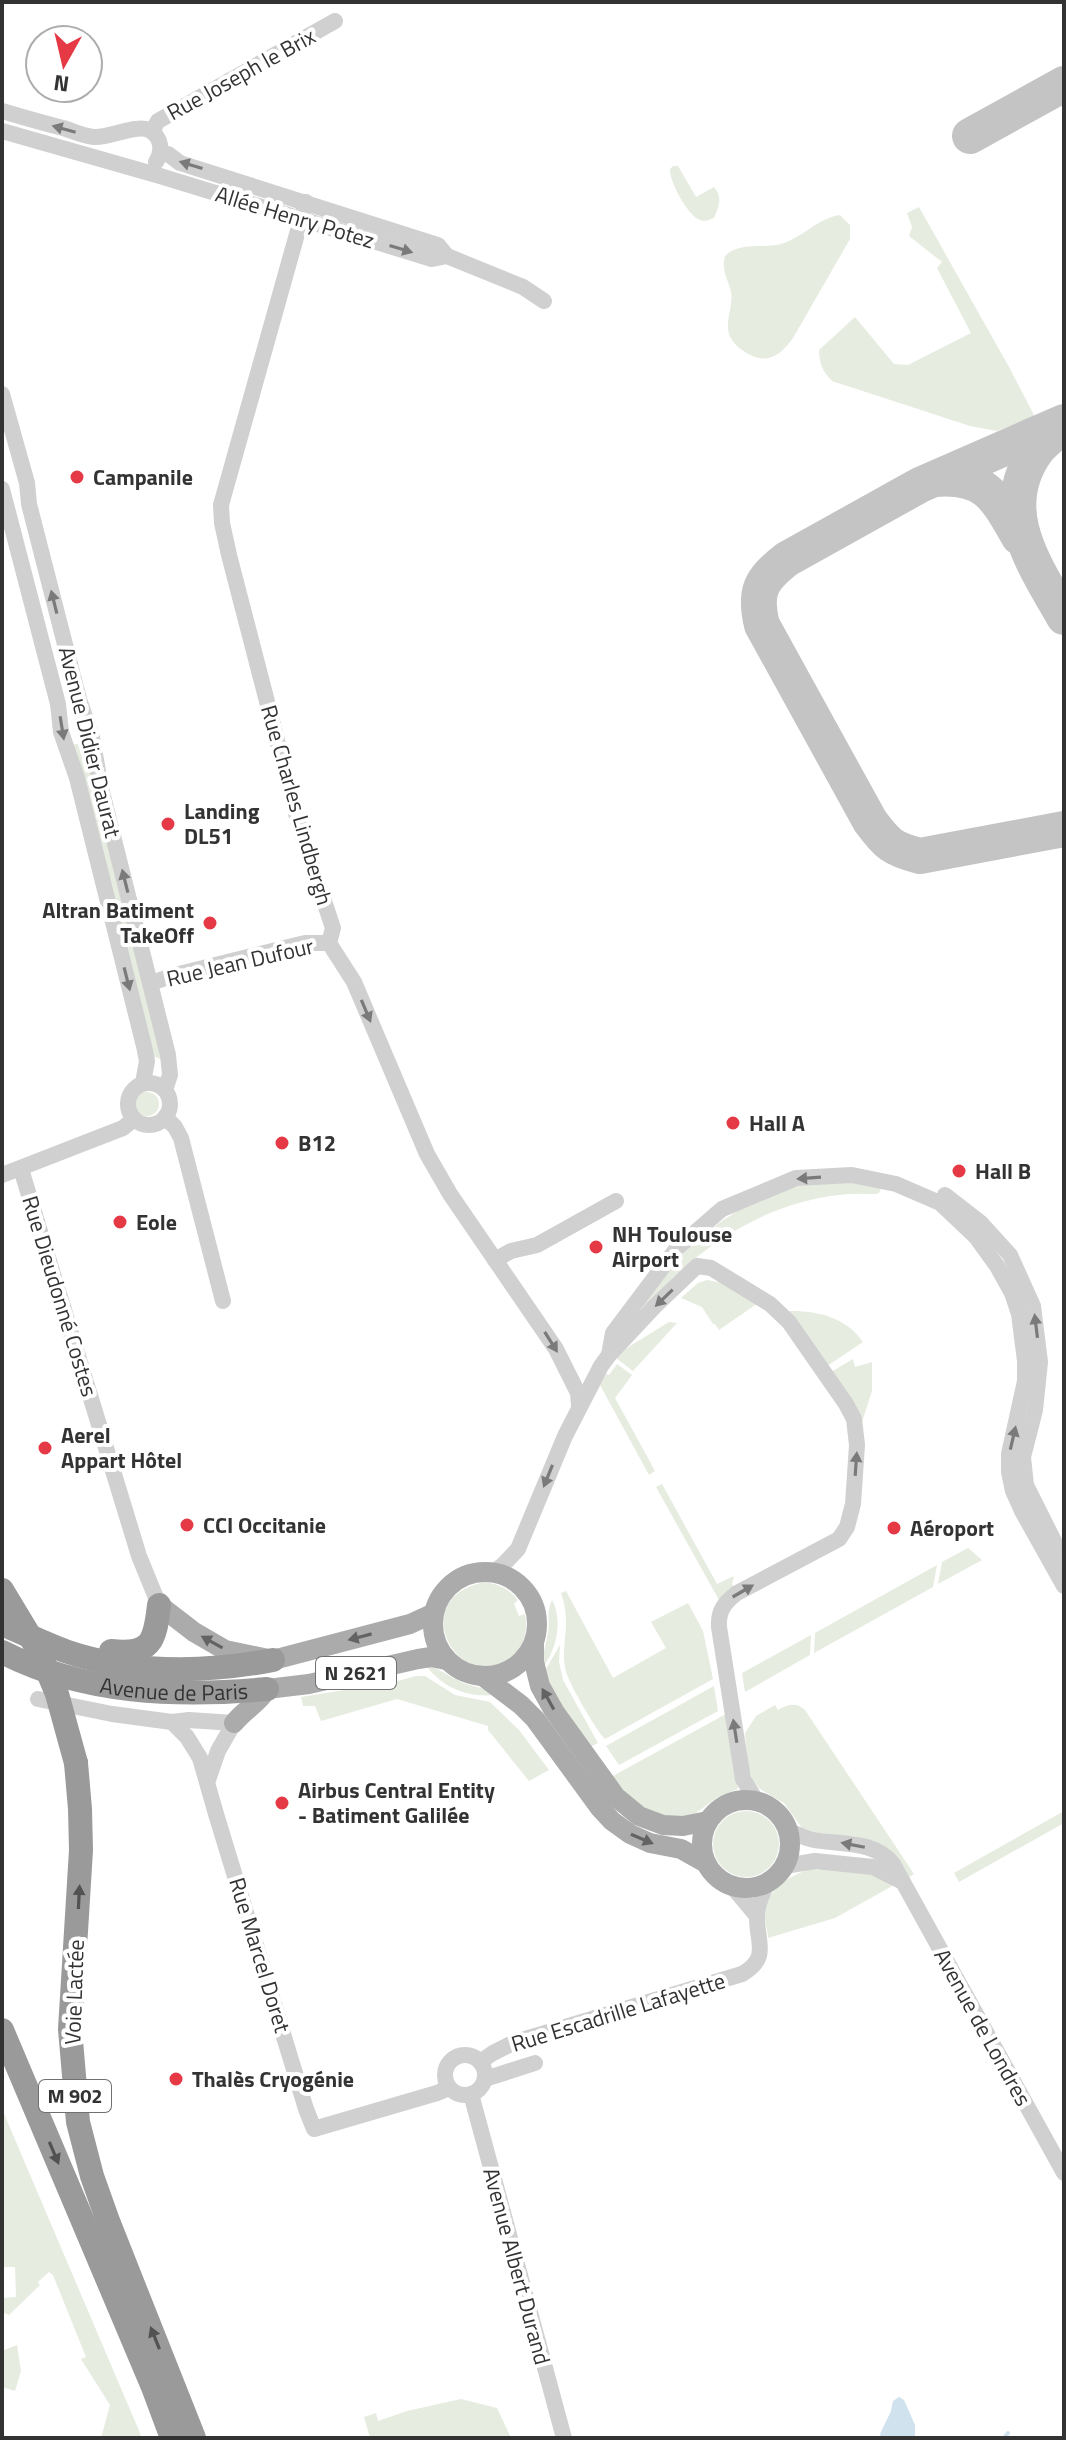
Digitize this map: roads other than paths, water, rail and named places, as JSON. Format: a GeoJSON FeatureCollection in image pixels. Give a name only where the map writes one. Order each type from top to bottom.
{"type":"FeatureCollection","features":[{"type":"Feature","properties":{"kind":"highway","name":"Voie Lactée"},"geometry":{"type":"LineString","coordinates":[[2,1590],[40,1653],[57,1694],[76,1763],[81,1850],[70,2029],[78,2122],[108,2221],[194,2438]]}},
{"type":"Feature","properties":{"kind":"highway"},"geometry":{"type":"LineString","coordinates":[[44,1642],[118,1652],[145,1648],[156,1632],[159,1605]]}},
{"type":"Feature","properties":{"kind":"highway","name":"Avenue de Paris"},"geometry":{"type":"LineString","coordinates":[[2,1624],[67,1651],[122,1664],[169,1669],[213,1669],[273,1660]]}},
{"type":"Feature","properties":{"kind":"highway","name":"Avenue de Paris"},"geometry":{"type":"LineString","coordinates":[[2,1652],[58,1675],[100,1686],[188,1694],[267,1689]]}},
{"type":"Feature","properties":{"kind":"highway","name":"M 902"},"geometry":{"type":"LineString","coordinates":[[2,2030],[172,2438]]}},
{"type":"Feature","properties":{"kind":"main road"},"geometry":{"type":"LineString","coordinates":[[493,1572],[508,1577],[528,1594],[534,1605],[538,1631],[520,1664],[497,1675],[484,1677],[463,1672],[446,1660],[433,1632],[434,1613],[442,1594],[457,1580],[475,1573],[493,1572]]}},
{"type":"Feature","properties":{"kind":"main road"},"geometry":{"type":"LineString","coordinates":[[159,1605],[194,1632],[225,1650],[273,1660]]}},
{"type":"Feature","properties":{"kind":"main road","name":"Avenue de Paris"},"geometry":{"type":"LineString","coordinates":[[273,1660],[410,1624],[434,1613]]}},
{"type":"Feature","properties":{"kind":"main road"},"geometry":{"type":"LineString","coordinates":[[534,1643],[534,1662],[540,1686],[554,1711],[616,1797],[639,1816],[663,1825],[683,1826],[708,1821]]}},
{"type":"Feature","properties":{"kind":"main road","name":"Avenue de Paris"},"geometry":{"type":"LineString","coordinates":[[267,1689],[309,1684],[418,1659],[431,1657],[446,1660]]}},
{"type":"Feature","properties":{"kind":"main road"},"geometry":{"type":"LineString","coordinates":[[484,1677],[535,1719],[612,1821],[650,1843],[681,1849],[706,1863]]}},
{"type":"Feature","properties":{"kind":"main road"},"geometry":{"type":"LineString","coordinates":[[234,1723],[267,1689]]}},
{"type":"Feature","properties":{"kind":"main road"},"geometry":{"type":"LineString","coordinates":[[756,1800],[776,1811],[789,1831],[789,1855],[785,1866],[767,1883],[749,1888],[731,1885],[712,1873],[701,1842],[708,1821],[723,1806],[734,1801],[756,1800]]}},
{"type":"Feature","properties":{"kind":"street","name":"Rue Joseph le Brix"},"geometry":{"type":"LineString","coordinates":[[152,131],[158,121],[335,21]]}},
{"type":"Feature","properties":{"kind":"street"},"geometry":{"type":"LineString","coordinates":[[2,111],[88,136],[128,132],[135,128],[152,131],[160,141],[161,154],[154,165],[135,169],[118,154],[118,145],[128,132]]}},
{"type":"Feature","properties":{"kind":"street","name":"Allée Henry Potez"},"geometry":{"type":"LineString","coordinates":[[2,131],[135,169],[303,210]]}},
{"type":"Feature","properties":{"kind":"street","name":"Allée Henry Potez"},"geometry":{"type":"LineString","coordinates":[[2,142],[32,140]]}},
{"type":"Feature","properties":{"kind":"street","name":"Allée Henry Potez"},"geometry":{"type":"LineString","coordinates":[[161,154],[168,154],[180,163],[432,259],[447,256],[523,287],[544,301]]}},
{"type":"Feature","properties":{"kind":"street","name":"Rue Charles Lindbergh"},"geometry":{"type":"LineString","coordinates":[[303,210],[221,505],[229,555],[300,829],[333,928],[329,943],[354,982],[427,1154],[450,1194],[556,1349],[578,1393],[579,1405]]}},
{"type":"Feature","properties":{"kind":"street","name":"Avenue Didier Daurat"},"geometry":{"type":"LineString","coordinates":[[2,394],[27,483],[29,504],[79,699],[92,737],[101,788],[168,1055],[170,1075],[165,1090]]}},
{"type":"Feature","properties":{"kind":"street","name":"Avenue Didier Daurat"},"geometry":{"type":"LineString","coordinates":[[2,489],[58,704],[61,732],[77,778],[144,1046],[147,1061],[143,1083]]}},
{"type":"Feature","properties":{"kind":"street","name":"Rue Jean Dufour"},"geometry":{"type":"LineString","coordinates":[[151,983],[305,943],[329,943]]}},
{"type":"Feature","properties":{"kind":"street"},"geometry":{"type":"LineString","coordinates":[[155,1084],[165,1090],[170,1101],[165,1117],[150,1125],[134,1119],[128,1108],[129,1095],[137,1086],[155,1084]]}},
{"type":"Feature","properties":{"kind":"street"},"geometry":{"type":"LineString","coordinates":[[165,1117],[181,1138],[223,1301]]}},
{"type":"Feature","properties":{"kind":"street"},"geometry":{"type":"LineString","coordinates":[[2,1175],[123,1128],[134,1119]]}},
{"type":"Feature","properties":{"kind":"street","name":"Rue Dieudonné Costes"},"geometry":{"type":"LineString","coordinates":[[21,1169],[139,1556],[159,1605]]}},
{"type":"Feature","properties":{"kind":"street"},"geometry":{"type":"LineString","coordinates":[[852,1175],[896,1184],[940,1203],[976,1237],[1008,1285],[1019,1314],[1025,1361],[1021,1403],[1009,1454],[1009,1472],[1022,1511],[1064,1586]]}},
{"type":"Feature","properties":{"kind":"street"},"geometry":{"type":"LineString","coordinates":[[609,1355],[613,1333],[677,1248],[722,1209],[796,1178],[898,1175],[945,1196],[981,1223],[1010,1255],[1033,1306],[1040,1362],[1035,1410],[1023,1457],[1026,1485],[1064,1561]]}},
{"type":"Feature","properties":{"kind":"street"},"geometry":{"type":"LineString","coordinates":[[495,1260],[511,1251],[537,1245],[616,1201]]}},
{"type":"Feature","properties":{"kind":"street"},"geometry":{"type":"LineString","coordinates":[[493,1572],[517,1551],[579,1405],[609,1355],[697,1266],[705,1267],[780,1311],[846,1404],[854,1419],[857,1445],[853,1504],[847,1527],[839,1539],[737,1593],[723,1605],[719,1618],[743,1779],[756,1800]]}},
{"type":"Feature","properties":{"kind":"street"},"geometry":{"type":"LineString","coordinates":[[38,1699],[172,1722],[234,1723],[218,1751],[208,1780]]}},
{"type":"Feature","properties":{"kind":"street","name":"Rue Marcel Doret"},"geometry":{"type":"LineString","coordinates":[[172,1722],[194,1747],[208,1780],[314,2129],[449,2088]]}},
{"type":"Feature","properties":{"kind":"street","name":"Avenue de Londres"},"geometry":{"type":"LineString","coordinates":[[789,1831],[813,1840],[876,1850],[893,1864],[1064,2173]]}},
{"type":"Feature","properties":{"kind":"street"},"geometry":{"type":"LineString","coordinates":[[785,1866],[815,1861],[873,1867],[902,1882]]}},
{"type":"Feature","properties":{"kind":"street","name":"Rue Escadrille Lafayette"},"geometry":{"type":"LineString","coordinates":[[482,2071],[503,2047],[526,2038],[751,1969],[759,1956],[761,1945],[757,1916],[767,1883]]}},
{"type":"Feature","properties":{"kind":"street"},"geometry":{"type":"LineString","coordinates":[[731,1885],[757,1916]]}},
{"type":"Feature","properties":{"kind":"street"},"geometry":{"type":"LineString","coordinates":[[466,2055],[482,2071],[478,2091],[459,2094],[449,2088],[445,2073],[452,2060],[466,2055]]}},
{"type":"Feature","properties":{"kind":"street"},"geometry":{"type":"LineString","coordinates":[[482,2071],[535,2063]]}},
{"type":"Feature","properties":{"kind":"street","name":"Avenue Albert Durand"},"geometry":{"type":"LineString","coordinates":[[471,2094],[564,2438]]}},
{"type":"Feature","properties":{"kind":"water"},"geometry":{"type":"Polygon","coordinates":[[[899,2397],[904,2400],[915,2425],[915,2438],[881,2438],[893,2401],[899,2397]]]}},
{"type":"Feature","properties":{"kind":"waterway"},"geometry":{"type":"LineString","coordinates":[[1004,2438],[1008,2433]]}},
{"type":"Feature","properties":{"kind":"place","name":"Campanile"},"geometry":{"type":"Point","coordinates":[77,477]}},
{"type":"Feature","properties":{"kind":"place","name":"Landing DL51"},"geometry":{"type":"Point","coordinates":[168,824]}},
{"type":"Feature","properties":{"kind":"place","name":"Altran Batiment TakeOff"},"geometry":{"type":"Point","coordinates":[210,923]}},
{"type":"Feature","properties":{"kind":"place","name":"Hall A"},"geometry":{"type":"Point","coordinates":[733,1123]}},
{"type":"Feature","properties":{"kind":"place","name":"B12"},"geometry":{"type":"Point","coordinates":[282,1143]}},
{"type":"Feature","properties":{"kind":"place","name":"Hall B"},"geometry":{"type":"Point","coordinates":[959,1171]}},
{"type":"Feature","properties":{"kind":"place","name":"Eole"},"geometry":{"type":"Point","coordinates":[120,1222]}},
{"type":"Feature","properties":{"kind":"place","name":"NH Toulouse Airport"},"geometry":{"type":"Point","coordinates":[596,1247]}},
{"type":"Feature","properties":{"kind":"place","name":"Aerel Appart Hôtel"},"geometry":{"type":"Point","coordinates":[45,1448]}},
{"type":"Feature","properties":{"kind":"place","name":"CCI Occitanie"},"geometry":{"type":"Point","coordinates":[187,1525]}},
{"type":"Feature","properties":{"kind":"place","name":"Aéroport"},"geometry":{"type":"Point","coordinates":[894,1528]}},
{"type":"Feature","properties":{"kind":"place","name":"Airbus Central Entity - Batiment Galilée"},"geometry":{"type":"Point","coordinates":[282,1803]}},
{"type":"Feature","properties":{"kind":"place","name":"Thalès Cryogénie"},"geometry":{"type":"Point","coordinates":[176,2079]}}]}
